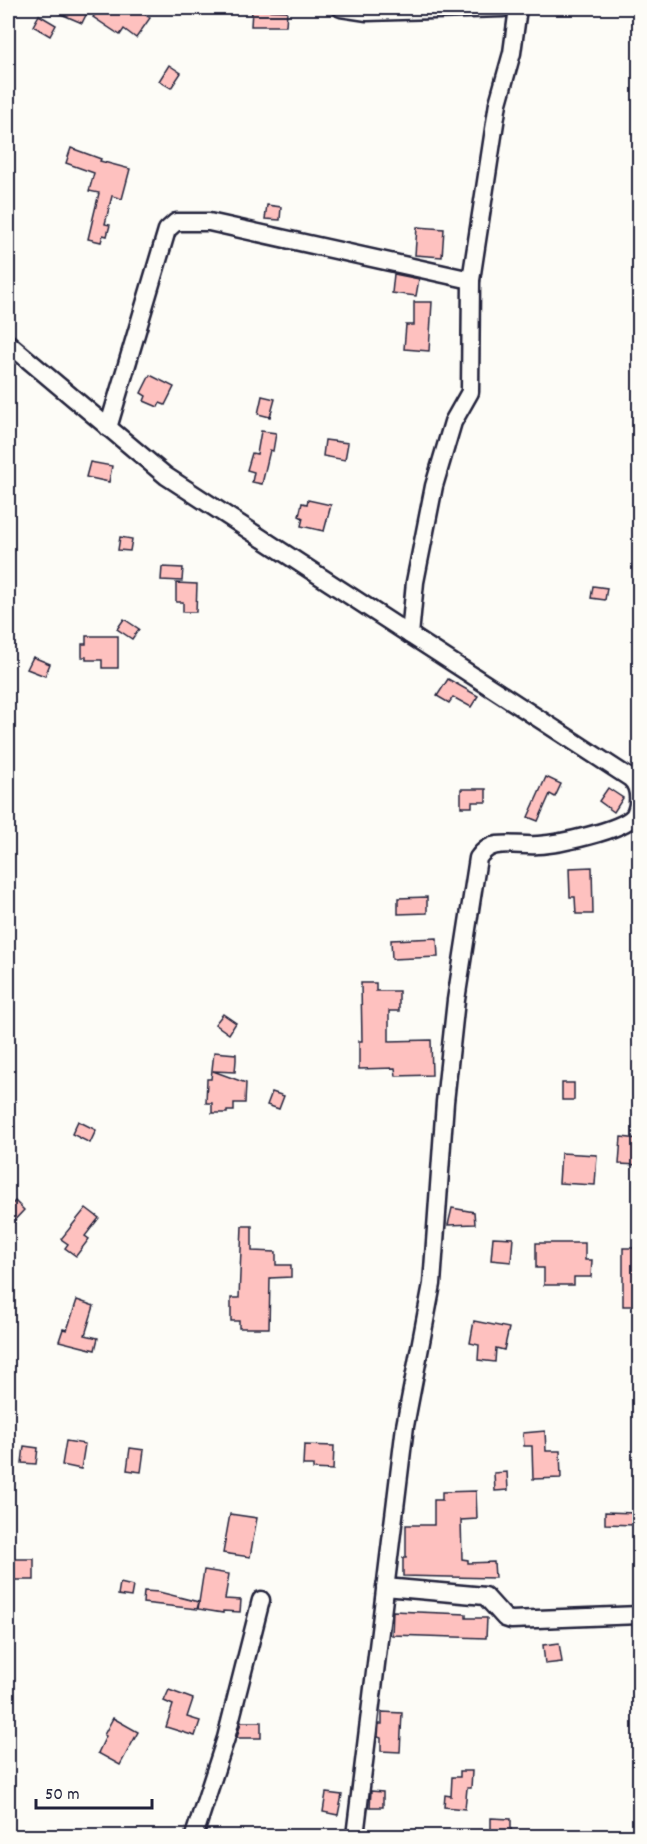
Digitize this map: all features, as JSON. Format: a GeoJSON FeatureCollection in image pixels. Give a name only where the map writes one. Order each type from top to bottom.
{"type":"FeatureCollection","features":[{"type":"Feature","properties":{"kind":"street"},"geometry":{"type":"LineString","coordinates":[[341,8],[367,12],[503,8]]}},
{"type":"Feature","properties":{"kind":"street"},"geometry":{"type":"LineString","coordinates":[[410,635],[415,582],[434,486],[453,422],[470,392],[471,280],[498,103],[512,53],[518,8]]}},
{"type":"Feature","properties":{"kind":"street"},"geometry":{"type":"LineString","coordinates":[[108,428],[167,230],[176,222],[209,222],[471,280]]}},
{"type":"Feature","properties":{"kind":"street"},"geometry":{"type":"LineString","coordinates":[[8,343],[166,476],[630,778],[634,781],[639,797],[634,816],[594,835],[540,845],[496,845],[485,850],[478,858],[455,1011],[445,1102],[432,1284],[405,1426],[355,1836]]}},
{"type":"Feature","properties":{"kind":"street"},"geometry":{"type":"LineString","coordinates":[[385,1587],[485,1596],[505,1618],[511,1620],[639,1614]]}},
{"type":"Feature","properties":{"kind":"street"},"geometry":{"type":"LineString","coordinates":[[194,1836],[226,1738],[261,1600]]}},
{"type":"Feature","properties":{"kind":"building"},"geometry":{"type":"Polygon","coordinates":[[[47,8],[79,8],[88,11],[82,23],[47,8]]]}},
{"type":"Feature","properties":{"kind":"building"},"geometry":{"type":"Polygon","coordinates":[[[100,8],[135,8],[150,18],[136,38],[124,29],[120,35],[93,17],[100,8]]]}},
{"type":"Feature","properties":{"kind":"building"},"geometry":{"type":"Polygon","coordinates":[[[252,10],[287,11],[286,26],[251,26],[252,10]]]}},
{"type":"Feature","properties":{"kind":"building"},"geometry":{"type":"Polygon","coordinates":[[[39,15],[56,25],[50,36],[33,26],[39,15]]]}},
{"type":"Feature","properties":{"kind":"building"},"geometry":{"type":"Polygon","coordinates":[[[169,65],[181,73],[171,88],[159,81],[169,65]]]}},
{"type":"Feature","properties":{"kind":"building"},"geometry":{"type":"Polygon","coordinates":[[[71,148],[101,159],[100,161],[130,169],[122,199],[112,196],[105,224],[110,225],[107,236],[103,235],[101,242],[88,239],[99,193],[89,191],[94,173],[66,163],[71,148]]]}},
{"type":"Feature","properties":{"kind":"building"},"geometry":{"type":"Polygon","coordinates":[[[267,205],[281,207],[280,220],[265,219],[267,205]]]}},
{"type":"Feature","properties":{"kind":"building"},"geometry":{"type":"Polygon","coordinates":[[[417,227],[444,229],[442,257],[415,255],[417,227]]]}},
{"type":"Feature","properties":{"kind":"building"},"geometry":{"type":"Polygon","coordinates":[[[394,274],[419,279],[416,296],[392,293],[394,274]]]}},
{"type":"Feature","properties":{"kind":"building"},"geometry":{"type":"Polygon","coordinates":[[[414,302],[432,302],[429,351],[404,349],[406,325],[414,325],[414,302]]]}},
{"type":"Feature","properties":{"kind":"building"},"geometry":{"type":"Polygon","coordinates":[[[150,375],[174,387],[165,405],[160,403],[158,407],[144,401],[146,396],[141,393],[150,375]]]}},
{"type":"Feature","properties":{"kind":"building"},"geometry":{"type":"Polygon","coordinates":[[[262,396],[275,399],[270,417],[258,414],[262,396]]]}},
{"type":"Feature","properties":{"kind":"building"},"geometry":{"type":"Polygon","coordinates":[[[261,431],[276,433],[273,451],[270,450],[262,484],[252,482],[254,472],[247,470],[252,453],[257,454],[261,431]]]}},
{"type":"Feature","properties":{"kind":"building"},"geometry":{"type":"Polygon","coordinates":[[[325,440],[348,443],[345,460],[323,456],[325,440]]]}},
{"type":"Feature","properties":{"kind":"building"},"geometry":{"type":"Polygon","coordinates":[[[90,462],[112,466],[109,482],[86,477],[90,462]]]}},
{"type":"Feature","properties":{"kind":"building"},"geometry":{"type":"Polygon","coordinates":[[[308,500],[331,505],[324,531],[301,526],[303,518],[299,516],[302,503],[307,504],[308,500]]]}},
{"type":"Feature","properties":{"kind":"building"},"geometry":{"type":"Polygon","coordinates":[[[120,537],[132,539],[130,551],[118,550],[120,537]]]}},
{"type":"Feature","properties":{"kind":"building"},"geometry":{"type":"Polygon","coordinates":[[[162,567],[183,568],[182,581],[161,580],[162,567]]]}},
{"type":"Feature","properties":{"kind":"building"},"geometry":{"type":"Polygon","coordinates":[[[176,583],[197,584],[196,612],[183,612],[183,602],[176,602],[176,583]]]}},
{"type":"Feature","properties":{"kind":"building"},"geometry":{"type":"Polygon","coordinates":[[[593,586],[607,588],[605,600],[591,598],[593,586]]]}},
{"type":"Feature","properties":{"kind":"building"},"geometry":{"type":"Polygon","coordinates":[[[124,619],[139,629],[132,639],[117,629],[124,619]]]}},
{"type":"Feature","properties":{"kind":"building"},"geometry":{"type":"Polygon","coordinates":[[[86,636],[118,636],[118,668],[102,668],[102,660],[86,660],[86,657],[82,657],[82,644],[86,644],[86,636]]]}},
{"type":"Feature","properties":{"kind":"building"},"geometry":{"type":"Polygon","coordinates":[[[33,657],[50,664],[45,676],[27,669],[33,657]]]}},
{"type":"Feature","properties":{"kind":"building"},"geometry":{"type":"Polygon","coordinates":[[[448,679],[478,696],[471,707],[453,697],[449,703],[437,696],[448,679]]]}},
{"type":"Feature","properties":{"kind":"building"},"geometry":{"type":"Polygon","coordinates":[[[546,777],[561,784],[555,797],[550,794],[538,821],[528,817],[546,777]]]}},
{"type":"Feature","properties":{"kind":"building"},"geometry":{"type":"Polygon","coordinates":[[[608,788],[623,798],[614,812],[599,801],[608,788]]]}},
{"type":"Feature","properties":{"kind":"building"},"geometry":{"type":"Polygon","coordinates":[[[461,789],[486,789],[486,802],[472,802],[472,807],[461,807],[461,789]]]}},
{"type":"Feature","properties":{"kind":"building"},"geometry":{"type":"Polygon","coordinates":[[[592,867],[593,914],[576,914],[575,897],[570,897],[569,868],[592,867]]]}},
{"type":"Feature","properties":{"kind":"building"},"geometry":{"type":"Polygon","coordinates":[[[427,897],[427,913],[398,914],[398,898],[427,897]]]}},
{"type":"Feature","properties":{"kind":"building"},"geometry":{"type":"Polygon","coordinates":[[[437,938],[438,957],[392,959],[391,940],[437,938]]]}},
{"type":"Feature","properties":{"kind":"building"},"geometry":{"type":"Polygon","coordinates":[[[361,983],[376,983],[376,991],[399,991],[399,1011],[389,1011],[389,1041],[431,1040],[432,1075],[396,1076],[395,1068],[359,1069],[359,1041],[362,1041],[361,983]]]}},
{"type":"Feature","properties":{"kind":"building"},"geometry":{"type":"Polygon","coordinates":[[[223,1014],[236,1023],[229,1034],[215,1024],[223,1014]]]}},
{"type":"Feature","properties":{"kind":"building"},"geometry":{"type":"Polygon","coordinates":[[[214,1052],[236,1054],[236,1060],[235,1072],[213,1071],[246,1083],[245,1103],[234,1103],[234,1111],[227,1111],[227,1113],[212,1113],[212,1103],[206,1103],[207,1079],[211,1079],[214,1052]]]}},
{"type":"Feature","properties":{"kind":"building"},"geometry":{"type":"Polygon","coordinates":[[[562,1083],[574,1083],[574,1100],[562,1100],[562,1083]]]}},
{"type":"Feature","properties":{"kind":"building"},"geometry":{"type":"Polygon","coordinates":[[[272,1092],[284,1096],[279,1109],[267,1105],[272,1092]]]}},
{"type":"Feature","properties":{"kind":"building"},"geometry":{"type":"Polygon","coordinates":[[[78,1121],[96,1130],[90,1143],[72,1134],[78,1121]]]}},
{"type":"Feature","properties":{"kind":"building"},"geometry":{"type":"Polygon","coordinates":[[[621,1137],[639,1139],[639,1165],[619,1164],[621,1137]]]}},
{"type":"Feature","properties":{"kind":"building"},"geometry":{"type":"Polygon","coordinates":[[[561,1153],[597,1155],[595,1185],[559,1183],[561,1153]]]}},
{"type":"Feature","properties":{"kind":"building"},"geometry":{"type":"Polygon","coordinates":[[[15,1201],[24,1210],[8,1227],[8,1209],[15,1201]]]}},
{"type":"Feature","properties":{"kind":"building"},"geometry":{"type":"Polygon","coordinates":[[[86,1208],[99,1218],[85,1236],[89,1239],[76,1256],[65,1248],[68,1244],[61,1239],[86,1208]]]}},
{"type":"Feature","properties":{"kind":"building"},"geometry":{"type":"Polygon","coordinates":[[[452,1208],[474,1212],[475,1224],[448,1225],[452,1208]]]}},
{"type":"Feature","properties":{"kind":"building"},"geometry":{"type":"Polygon","coordinates":[[[242,1226],[252,1226],[252,1251],[276,1252],[276,1265],[291,1265],[291,1277],[270,1278],[269,1328],[239,1328],[239,1321],[231,1321],[231,1298],[239,1298],[242,1226]]]}},
{"type":"Feature","properties":{"kind":"building"},"geometry":{"type":"Polygon","coordinates":[[[493,1237],[513,1238],[511,1262],[491,1260],[493,1237]]]}},
{"type":"Feature","properties":{"kind":"building"},"geometry":{"type":"Polygon","coordinates":[[[536,1243],[585,1243],[585,1260],[592,1260],[591,1277],[574,1277],[574,1285],[544,1285],[544,1268],[536,1268],[536,1243]]]}},
{"type":"Feature","properties":{"kind":"building"},"geometry":{"type":"Polygon","coordinates":[[[623,1248],[639,1248],[639,1306],[623,1306],[623,1248]]]}},
{"type":"Feature","properties":{"kind":"building"},"geometry":{"type":"Polygon","coordinates":[[[77,1300],[94,1306],[85,1335],[98,1338],[95,1350],[59,1341],[63,1329],[67,1330],[77,1300]]]}},
{"type":"Feature","properties":{"kind":"building"},"geometry":{"type":"Polygon","coordinates":[[[474,1321],[509,1328],[504,1350],[496,1348],[495,1362],[478,1360],[479,1345],[470,1343],[474,1321]]]}},
{"type":"Feature","properties":{"kind":"building"},"geometry":{"type":"Polygon","coordinates":[[[545,1431],[546,1451],[560,1451],[561,1478],[533,1479],[532,1446],[524,1446],[523,1433],[545,1431]]]}},
{"type":"Feature","properties":{"kind":"building"},"geometry":{"type":"Polygon","coordinates":[[[66,1441],[85,1444],[81,1469],[62,1465],[66,1441]]]}},
{"type":"Feature","properties":{"kind":"building"},"geometry":{"type":"Polygon","coordinates":[[[304,1445],[334,1446],[333,1470],[313,1469],[313,1465],[303,1465],[304,1445]]]}},
{"type":"Feature","properties":{"kind":"building"},"geometry":{"type":"Polygon","coordinates":[[[24,1446],[38,1448],[36,1464],[22,1463],[24,1446]]]}},
{"type":"Feature","properties":{"kind":"building"},"geometry":{"type":"Polygon","coordinates":[[[130,1448],[144,1450],[141,1472],[127,1470],[130,1448]]]}},
{"type":"Feature","properties":{"kind":"building"},"geometry":{"type":"Polygon","coordinates":[[[507,1472],[508,1490],[495,1491],[494,1473],[507,1472]]]}},
{"type":"Feature","properties":{"kind":"building"},"geometry":{"type":"Polygon","coordinates":[[[476,1491],[477,1519],[461,1520],[462,1559],[468,1560],[468,1563],[494,1562],[495,1578],[403,1576],[403,1558],[406,1558],[406,1525],[434,1525],[434,1500],[442,1500],[442,1492],[476,1491]]]}},
{"type":"Feature","properties":{"kind":"building"},"geometry":{"type":"Polygon","coordinates":[[[605,1512],[635,1513],[635,1525],[605,1524],[605,1512]]]}},
{"type":"Feature","properties":{"kind":"building"},"geometry":{"type":"Polygon","coordinates":[[[230,1514],[257,1518],[250,1557],[223,1553],[230,1514]]]}},
{"type":"Feature","properties":{"kind":"building"},"geometry":{"type":"Polygon","coordinates":[[[10,1559],[34,1559],[34,1580],[10,1580],[10,1559]]]}},
{"type":"Feature","properties":{"kind":"building"},"geometry":{"type":"Polygon","coordinates":[[[204,1570],[229,1574],[225,1599],[241,1600],[240,1612],[223,1611],[223,1613],[198,1609],[204,1570]]]}},
{"type":"Feature","properties":{"kind":"building"},"geometry":{"type":"Polygon","coordinates":[[[120,1583],[133,1586],[131,1597],[118,1595],[120,1583]]]}},
{"type":"Feature","properties":{"kind":"building"},"geometry":{"type":"Polygon","coordinates":[[[144,1591],[159,1592],[199,1602],[197,1609],[143,1603],[144,1591]]]}},
{"type":"Feature","properties":{"kind":"building"},"geometry":{"type":"Polygon","coordinates":[[[393,1611],[466,1614],[466,1618],[487,1618],[486,1638],[392,1635],[393,1611]]]}},
{"type":"Feature","properties":{"kind":"building"},"geometry":{"type":"Polygon","coordinates":[[[559,1643],[562,1662],[545,1664],[543,1645],[559,1643]]]}},
{"type":"Feature","properties":{"kind":"building"},"geometry":{"type":"Polygon","coordinates":[[[169,1690],[193,1699],[187,1717],[200,1721],[195,1736],[166,1727],[173,1705],[164,1701],[169,1690]]]}},
{"type":"Feature","properties":{"kind":"building"},"geometry":{"type":"Polygon","coordinates":[[[382,1712],[402,1713],[400,1752],[381,1751],[381,1738],[378,1737],[379,1724],[382,1724],[382,1712]]]}},
{"type":"Feature","properties":{"kind":"building"},"geometry":{"type":"Polygon","coordinates":[[[113,1718],[138,1732],[120,1765],[98,1753],[113,1718]]]}},
{"type":"Feature","properties":{"kind":"building"},"geometry":{"type":"Polygon","coordinates":[[[241,1722],[261,1722],[261,1738],[237,1738],[241,1722]]]}},
{"type":"Feature","properties":{"kind":"building"},"geometry":{"type":"Polygon","coordinates":[[[460,1771],[472,1771],[471,1788],[467,1788],[465,1809],[444,1807],[445,1795],[451,1796],[452,1777],[460,1777],[460,1771]]]}},
{"type":"Feature","properties":{"kind":"building"},"geometry":{"type":"Polygon","coordinates":[[[371,1791],[383,1792],[383,1807],[370,1807],[371,1791]]]}},
{"type":"Feature","properties":{"kind":"building"},"geometry":{"type":"Polygon","coordinates":[[[326,1793],[342,1795],[338,1815],[323,1812],[326,1793]]]}},
{"type":"Feature","properties":{"kind":"building"},"geometry":{"type":"Polygon","coordinates":[[[491,1818],[511,1819],[511,1833],[491,1832],[491,1818]]]}}]}
